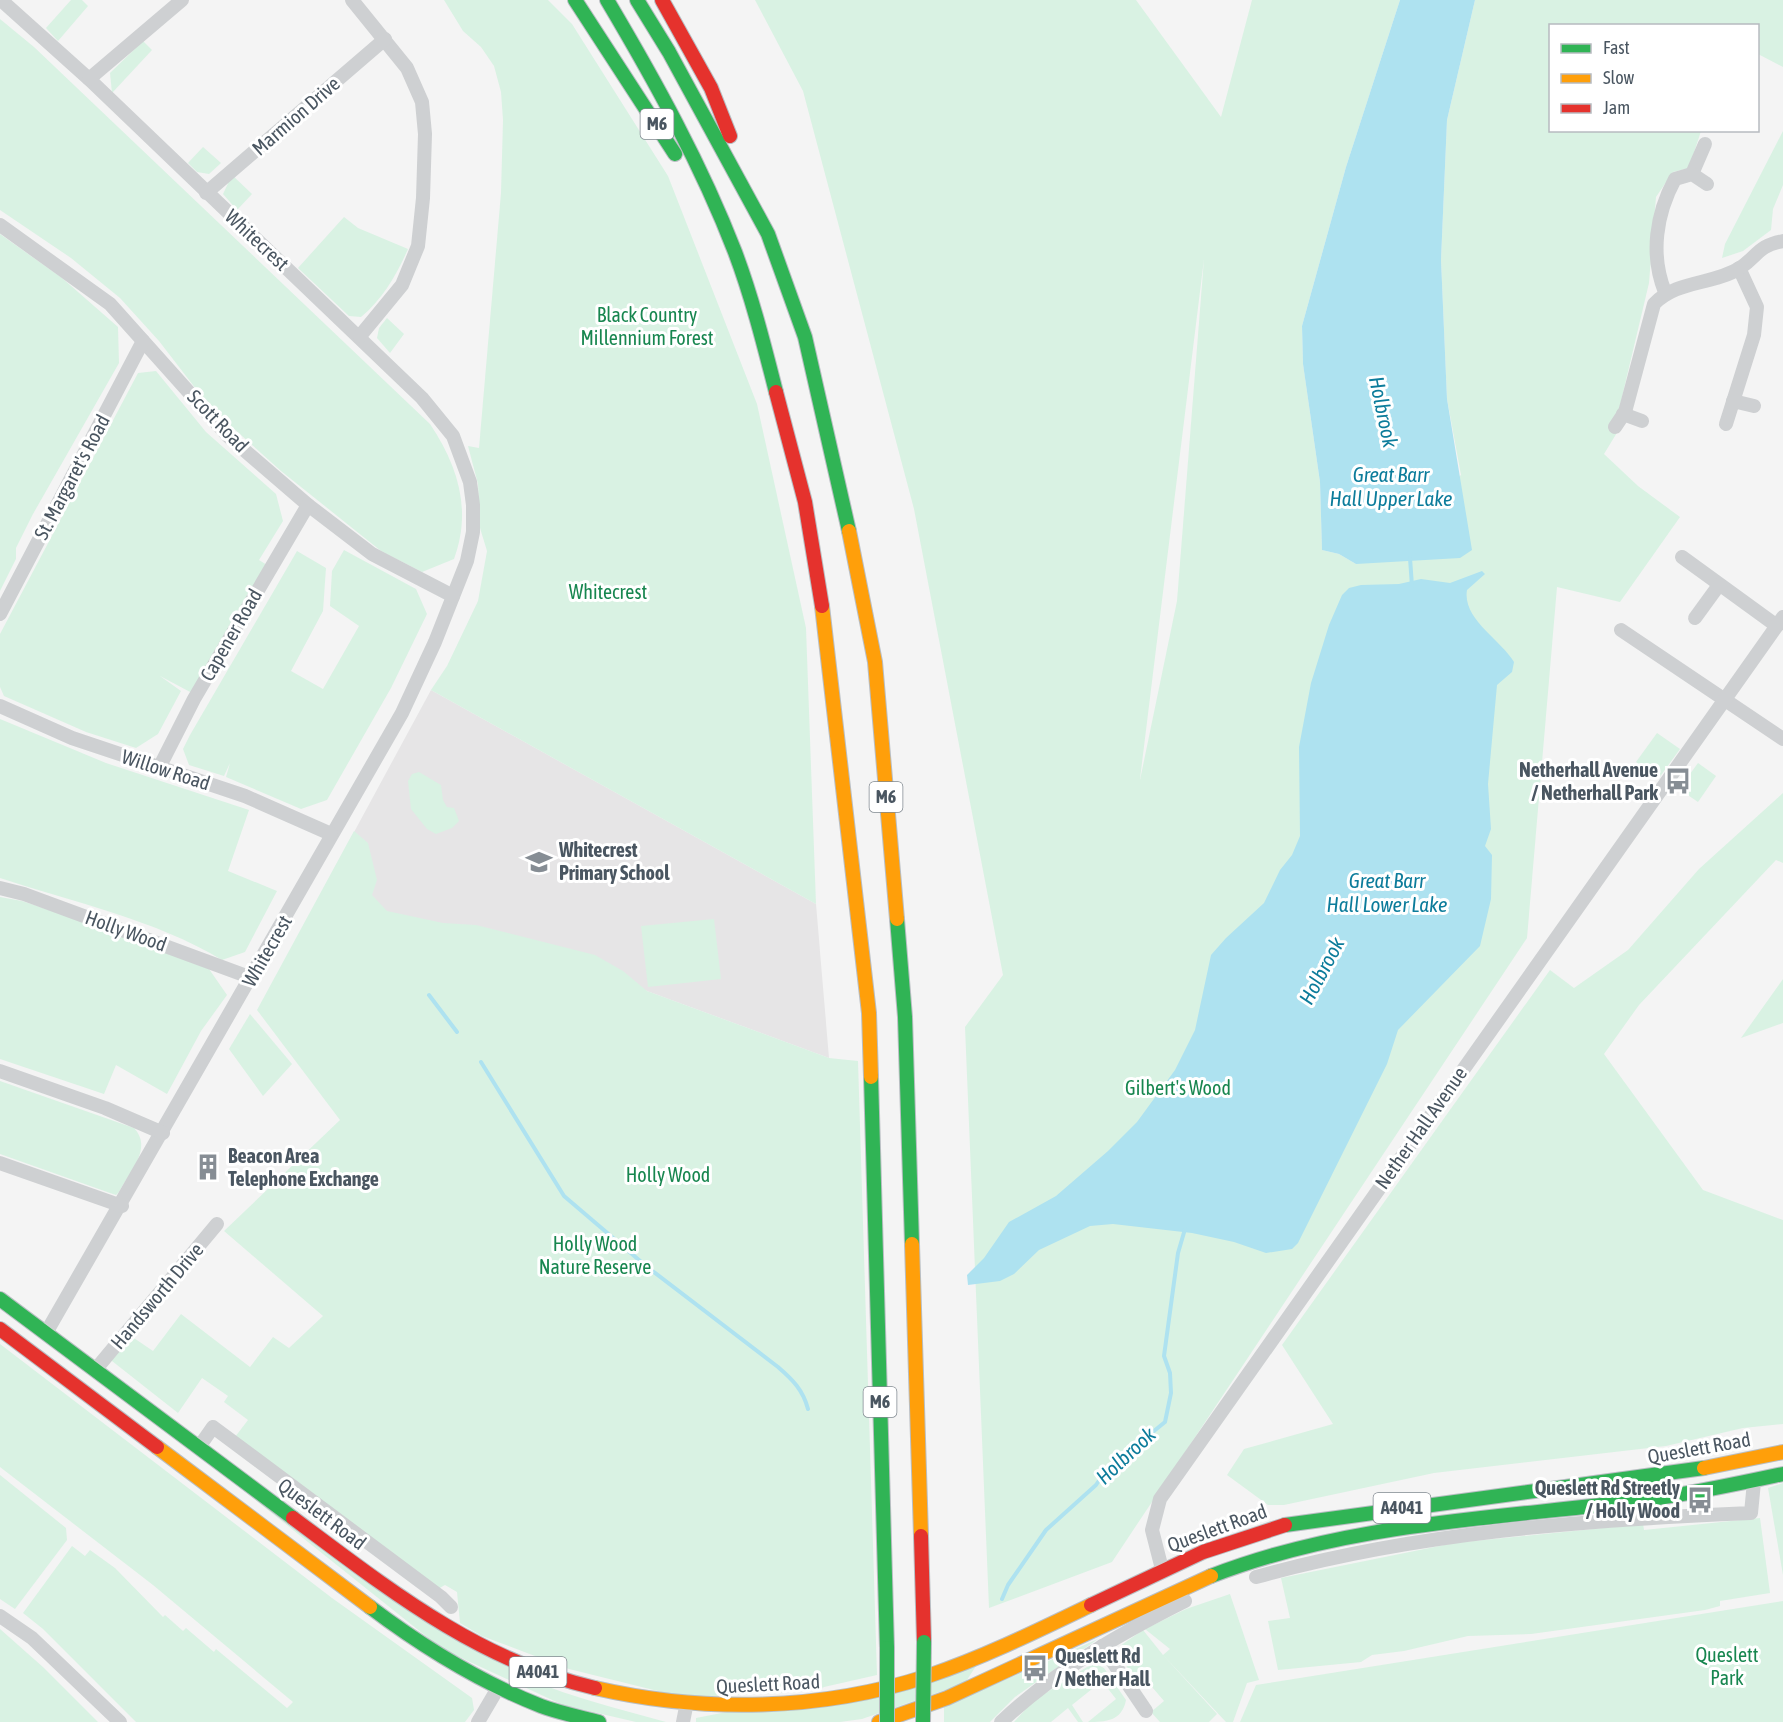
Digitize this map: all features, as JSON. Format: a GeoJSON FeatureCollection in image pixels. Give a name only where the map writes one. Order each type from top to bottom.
{"type":"FeatureCollection","features":[{"type":"Feature","properties":{"kind":"highway","name":"M6"},"geometry":{"type":"LineString","coordinates":[[575,0],[643,101],[735,252]]}},
{"type":"Feature","properties":{"kind":"highway","name":"M6"},"geometry":{"type":"LineString","coordinates":[[607,0],[650,72],[690,150],[735,252],[763,341],[806,502],[829,651],[869,1013],[887,1648],[887,1722]]}},
{"type":"Feature","properties":{"kind":"highway","name":"M6"},"geometry":{"type":"LineString","coordinates":[[637,0],[669,52],[768,234]]}},
{"type":"Feature","properties":{"kind":"highway","name":"M6"},"geometry":{"type":"LineString","coordinates":[[662,0],[711,88],[805,337],[842,494],[875,662],[905,1017],[924,1642],[923,1722]]}},
{"type":"Feature","properties":{"kind":"highway","name":"Queslett Road"},"geometry":{"type":"LineString","coordinates":[[0,1299],[404,1600],[470,1641],[555,1678],[594,1690],[686,1707],[774,1707],[810,1704],[861,1695],[910,1681],[956,1665],[1068,1616],[1162,1569],[1226,1543],[1289,1523],[1502,1494],[1650,1478],[1783,1452]]}},
{"type":"Feature","properties":{"kind":"highway","name":"A4041"},"geometry":{"type":"LineString","coordinates":[[0,1329],[411,1638],[498,1688],[544,1707],[599,1722]]}},
{"type":"Feature","properties":{"kind":"highway"},"geometry":{"type":"LineString","coordinates":[[33,1353],[46,1333]]}},
{"type":"Feature","properties":{"kind":"highway"},"geometry":{"type":"LineString","coordinates":[[182,1467],[199,1447]]}},
{"type":"Feature","properties":{"kind":"highway","name":"Queslett Road"},"geometry":{"type":"LineString","coordinates":[[879,1722],[903,1717],[1021,1665],[1190,1583],[1279,1552],[1392,1529],[1754,1482],[1783,1474]]}},
{"type":"Feature","properties":{"kind":"street","name":"Whitecrest"},"geometry":{"type":"LineString","coordinates":[[1,0],[89,79],[206,193],[360,336],[422,398],[453,436],[470,482],[473,532],[467,561],[411,696],[122,1206],[46,1333]]}},
{"type":"Feature","properties":{"kind":"street"},"geometry":{"type":"LineString","coordinates":[[89,79],[182,0]]}},
{"type":"Feature","properties":{"kind":"street"},"geometry":{"type":"LineString","coordinates":[[352,0],[407,68],[422,102],[425,134],[423,198],[418,246],[411,268],[402,285],[360,336]]}},
{"type":"Feature","properties":{"kind":"street","name":"Marmion Drive"},"geometry":{"type":"LineString","coordinates":[[206,193],[385,39]]}},
{"type":"Feature","properties":{"kind":"street"},"geometry":{"type":"LineString","coordinates":[[1692,174],[1705,144]]}},
{"type":"Feature","properties":{"kind":"street"},"geometry":{"type":"LineString","coordinates":[[1692,174],[1707,184]]}},
{"type":"Feature","properties":{"kind":"street"},"geometry":{"type":"LineString","coordinates":[[1665,292],[1658,275],[1659,216],[1675,179],[1692,174]]}},
{"type":"Feature","properties":{"kind":"street","name":"Scott Road"},"geometry":{"type":"LineString","coordinates":[[0,225],[110,304],[229,437],[308,505],[372,554],[453,596]]}},
{"type":"Feature","properties":{"kind":"street"},"geometry":{"type":"LineString","coordinates":[[1615,427],[1623,414],[1654,304],[1665,292],[1739,268],[1766,244],[1783,241]]}},
{"type":"Feature","properties":{"kind":"street"},"geometry":{"type":"LineString","coordinates":[[1726,424],[1754,335],[1757,307],[1739,268]]}},
{"type":"Feature","properties":{"kind":"street","name":"St. Margaret's Road"},"geometry":{"type":"LineString","coordinates":[[0,614],[144,341]]}},
{"type":"Feature","properties":{"kind":"street"},"geometry":{"type":"LineString","coordinates":[[1733,401],[1754,406]]}},
{"type":"Feature","properties":{"kind":"street"},"geometry":{"type":"LineString","coordinates":[[1623,414],[1642,420]]}},
{"type":"Feature","properties":{"kind":"street","name":"Capener Road"},"geometry":{"type":"LineString","coordinates":[[159,768],[194,699],[308,505]]}},
{"type":"Feature","properties":{"kind":"street"},"geometry":{"type":"LineString","coordinates":[[1682,557],[1719,585],[1780,621]]}},
{"type":"Feature","properties":{"kind":"street"},"geometry":{"type":"LineString","coordinates":[[1695,618],[1719,585]]}},
{"type":"Feature","properties":{"kind":"street","name":"Nether Hall Avenue"},"geometry":{"type":"LineString","coordinates":[[1162,1569],[1152,1530],[1160,1499],[1780,621]]}},
{"type":"Feature","properties":{"kind":"street"},"geometry":{"type":"LineString","coordinates":[[1622,630],[1783,739]]}},
{"type":"Feature","properties":{"kind":"street","name":"Willow Road"},"geometry":{"type":"LineString","coordinates":[[0,706],[72,738],[245,796],[331,834]]}},
{"type":"Feature","properties":{"kind":"street","name":"Holly Wood"},"geometry":{"type":"LineString","coordinates":[[0,888],[24,894],[252,978]]}},
{"type":"Feature","properties":{"kind":"street"},"geometry":{"type":"LineString","coordinates":[[0,1071],[105,1108],[163,1133]]}},
{"type":"Feature","properties":{"kind":"street"},"geometry":{"type":"LineString","coordinates":[[0,1163],[122,1206]]}},
{"type":"Feature","properties":{"kind":"street","name":"Handsworth Drive"},"geometry":{"type":"LineString","coordinates":[[96,1369],[218,1224]]}},
{"type":"Feature","properties":{"kind":"street"},"geometry":{"type":"LineString","coordinates":[[199,1447],[213,1427],[447,1597]]}},
{"type":"Feature","properties":{"kind":"street"},"geometry":{"type":"LineString","coordinates":[[1256,1577],[1302,1564],[1492,1530],[1632,1518],[1751,1513],[1754,1482]]}},
{"type":"Feature","properties":{"kind":"street"},"geometry":{"type":"LineString","coordinates":[[1001,1722],[1035,1690],[1102,1646],[1185,1601]]}},
{"type":"Feature","properties":{"kind":"street"},"geometry":{"type":"LineString","coordinates":[[0,1616],[32,1638],[120,1722]]}},
{"type":"Feature","properties":{"kind":"street"},"geometry":{"type":"LineString","coordinates":[[1102,1646],[1146,1711]]}},
{"type":"Feature","properties":{"kind":"street"},"geometry":{"type":"LineString","coordinates":[[477,1722],[498,1688]]}},
{"type":"Feature","properties":{"kind":"street"},"geometry":{"type":"LineString","coordinates":[[683,1722],[686,1707]]}},
{"type":"Feature","properties":{"kind":"shaded area","name":"Whitecrest Primary School"},"geometry":{"type":"Polygon","coordinates":[[[431,690],[816,904],[829,1058],[647,991],[321,893],[431,690]]]}},
{"type":"Feature","properties":{"kind":"green space"},"geometry":{"type":"Polygon","coordinates":[[[71,0],[82,0],[88,6],[58,41],[46,28],[71,0]]]}},
{"type":"Feature","properties":{"kind":"green space","name":"Black Country Millennium Forest"},"geometry":{"type":"Polygon","coordinates":[[[444,0],[548,0],[572,24],[668,176],[757,404],[806,628],[816,904],[431,690],[447,666],[478,601],[487,551],[480,528],[478,484],[468,446],[479,448],[501,193],[503,120],[501,92],[494,66],[481,47],[463,31],[444,0]]]}},
{"type":"Feature","properties":{"kind":"green space","name":"Gilbert's Wood"},"geometry":{"type":"Polygon","coordinates":[[[755,0],[1136,0],[1221,117],[1252,0],[1400,0],[1346,167],[1302,326],[1303,364],[1320,482],[1322,550],[1339,554],[1356,564],[1461,475],[1447,399],[1441,260],[1447,120],[1475,0],[1783,0],[1783,67],[1759,55],[1759,24],[1549,24],[1549,132],[1701,132],[1689,168],[1673,172],[1656,197],[1649,283],[1617,418],[1618,431],[1604,454],[1638,486],[1680,517],[1620,602],[1557,587],[1527,938],[1112,1562],[989,1608],[965,1027],[1003,975],[914,509],[803,91],[755,0]],[[1204,259],[1140,780],[1177,601],[1204,259]]]}},
{"type":"Feature","properties":{"kind":"green space"},"geometry":{"type":"Polygon","coordinates":[[[0,19],[34,47],[430,424],[448,456],[459,489],[462,523],[454,559],[422,572],[381,551],[281,471],[232,427],[196,389],[159,341],[120,298],[71,258],[0,210],[0,19]]]}},
{"type":"Feature","properties":{"kind":"green space"},"geometry":{"type":"Polygon","coordinates":[[[143,41],[152,50],[112,93],[110,73],[143,41]]]}},
{"type":"Feature","properties":{"kind":"green space"},"geometry":{"type":"Polygon","coordinates":[[[1783,131],[1783,185],[1773,209],[1771,230],[1743,251],[1722,258],[1725,244],[1783,131]]]}},
{"type":"Feature","properties":{"kind":"green space"},"geometry":{"type":"Polygon","coordinates":[[[203,147],[221,163],[209,174],[197,172],[188,163],[203,147]]]}},
{"type":"Feature","properties":{"kind":"green space"},"geometry":{"type":"Polygon","coordinates":[[[232,175],[252,194],[237,210],[223,194],[232,175]]]}},
{"type":"Feature","properties":{"kind":"green space"},"geometry":{"type":"Polygon","coordinates":[[[344,217],[358,228],[408,249],[389,286],[361,317],[349,316],[298,268],[344,217]]]}},
{"type":"Feature","properties":{"kind":"green space"},"geometry":{"type":"Polygon","coordinates":[[[0,234],[62,278],[118,327],[119,363],[33,514],[16,548],[16,559],[0,591],[0,234]]]}},
{"type":"Feature","properties":{"kind":"green space"},"geometry":{"type":"Polygon","coordinates":[[[387,318],[404,334],[390,353],[377,338],[379,328],[387,318]]]}},
{"type":"Feature","properties":{"kind":"green space"},"geometry":{"type":"Polygon","coordinates":[[[156,371],[206,432],[276,494],[283,521],[259,560],[267,565],[192,693],[160,676],[181,691],[158,734],[136,748],[86,732],[4,696],[0,687],[0,634],[138,373],[156,371]]]}},
{"type":"Feature","properties":{"kind":"green space"},"geometry":{"type":"Polygon","coordinates":[[[344,550],[416,589],[427,614],[391,688],[327,800],[301,809],[226,777],[230,763],[224,776],[189,765],[183,749],[190,735],[297,551],[326,568],[323,611],[291,671],[323,689],[359,626],[330,606],[332,571],[344,550]]]}},
{"type":"Feature","properties":{"kind":"green space"},"geometry":{"type":"Polygon","coordinates":[[[0,719],[106,763],[249,810],[228,871],[277,891],[245,952],[222,960],[169,933],[142,923],[0,878],[0,719]]]}},
{"type":"Feature","properties":{"kind":"green space"},"geometry":{"type":"Polygon","coordinates":[[[1657,733],[1680,749],[1659,778],[1636,762],[1657,733]]]}},
{"type":"Feature","properties":{"kind":"green space"},"geometry":{"type":"Polygon","coordinates":[[[1698,763],[1716,776],[1698,802],[1679,789],[1698,763]]]}},
{"type":"Feature","properties":{"kind":"green space"},"geometry":{"type":"Polygon","coordinates":[[[419,772],[441,785],[443,800],[447,807],[454,808],[459,821],[452,828],[436,834],[427,829],[411,809],[408,781],[412,774],[419,772]]]}},
{"type":"Feature","properties":{"kind":"green space"},"geometry":{"type":"Polygon","coordinates":[[[1783,793],[1783,863],[1776,860],[1639,1005],[1604,1054],[1703,1190],[1783,1220],[1783,1424],[1743,1428],[1666,1446],[1434,1473],[1284,1505],[1268,1505],[1227,1475],[1244,1449],[1333,1424],[1282,1345],[1550,970],[1574,988],[1628,950],[1699,869],[1783,793]]]}},
{"type":"Feature","properties":{"kind":"green space","name":"Holly Wood Nature Reserve"},"geometry":{"type":"Polygon","coordinates":[[[354,831],[368,843],[377,880],[372,895],[387,911],[443,923],[476,925],[595,955],[623,971],[647,991],[829,1058],[858,1061],[877,1675],[824,1687],[820,1690],[686,1698],[569,1669],[482,1636],[460,1623],[457,1592],[445,1585],[438,1589],[235,1437],[248,1420],[224,1402],[228,1396],[202,1378],[178,1413],[112,1361],[113,1353],[128,1334],[153,1351],[181,1314],[250,1367],[273,1337],[289,1348],[323,1316],[224,1231],[340,1120],[257,1010],[354,831]]]}},
{"type":"Feature","properties":{"kind":"green space"},"geometry":{"type":"Polygon","coordinates":[[[0,897],[22,901],[76,919],[209,969],[227,995],[201,1031],[167,1094],[116,1065],[104,1094],[0,1059],[0,897]]]}},
{"type":"Feature","properties":{"kind":"green space"},"geometry":{"type":"Polygon","coordinates":[[[714,919],[721,979],[648,987],[641,926],[714,919]]]}},
{"type":"Feature","properties":{"kind":"green space"},"geometry":{"type":"Polygon","coordinates":[[[1783,979],[1783,1023],[1741,1038],[1783,979]]]}},
{"type":"Feature","properties":{"kind":"green space"},"geometry":{"type":"Polygon","coordinates":[[[250,1014],[292,1064],[263,1096],[229,1049],[250,1014]]]}},
{"type":"Feature","properties":{"kind":"green space"},"geometry":{"type":"Polygon","coordinates":[[[0,1081],[134,1128],[139,1136],[141,1152],[119,1192],[116,1195],[0,1154],[0,1081]]]}},
{"type":"Feature","properties":{"kind":"green space"},"geometry":{"type":"Polygon","coordinates":[[[0,1344],[332,1598],[472,1698],[474,1710],[465,1722],[136,1722],[43,1629],[23,1613],[72,1546],[85,1556],[90,1550],[115,1568],[163,1617],[165,1615],[183,1631],[186,1628],[214,1652],[216,1649],[287,1708],[293,1702],[153,1585],[0,1467],[0,1344]]]}},
{"type":"Feature","properties":{"kind":"green space"},"geometry":{"type":"Polygon","coordinates":[[[204,1459],[529,1679],[580,1698],[666,1722],[636,1722],[563,1705],[442,1649],[204,1459]]]}},
{"type":"Feature","properties":{"kind":"green space"},"geometry":{"type":"Polygon","coordinates":[[[0,1475],[66,1528],[67,1540],[15,1609],[0,1599],[0,1475]]]}},
{"type":"Feature","properties":{"kind":"green space"},"geometry":{"type":"Polygon","coordinates":[[[1783,1483],[1783,1575],[1768,1488],[1783,1483]]]}},
{"type":"Feature","properties":{"kind":"green space"},"geometry":{"type":"Polygon","coordinates":[[[1760,1518],[1770,1593],[1720,1601],[1720,1606],[1705,1610],[1531,1634],[1468,1636],[1404,1651],[1372,1655],[1361,1662],[1278,1670],[1268,1621],[1290,1618],[1281,1578],[1454,1543],[1643,1524],[1644,1530],[1760,1518]]]}},
{"type":"Feature","properties":{"kind":"green space"},"geometry":{"type":"Polygon","coordinates":[[[1230,1594],[1259,1680],[1247,1683],[1233,1722],[1226,1722],[1163,1655],[1170,1649],[1145,1629],[1186,1609],[1230,1594]]]}},
{"type":"Feature","properties":{"kind":"green space","name":"Queslett Park"},"geometry":{"type":"Polygon","coordinates":[[[1783,1601],[1783,1722],[1240,1722],[1256,1685],[1783,1601]]]}},
{"type":"Feature","properties":{"kind":"green space"},"geometry":{"type":"Polygon","coordinates":[[[0,1629],[44,1668],[98,1722],[0,1722],[0,1629]]]}},
{"type":"Feature","properties":{"kind":"green space"},"geometry":{"type":"Polygon","coordinates":[[[1143,1630],[1217,1714],[1209,1722],[1160,1722],[1151,1712],[1164,1701],[1152,1687],[1137,1683],[1119,1654],[1120,1646],[1143,1630]]]}},
{"type":"Feature","properties":{"kind":"green space"},"geometry":{"type":"Polygon","coordinates":[[[1098,1639],[1015,1697],[990,1722],[944,1722],[944,1707],[1098,1639]]]}},
{"type":"Feature","properties":{"kind":"green space"},"geometry":{"type":"Polygon","coordinates":[[[978,1663],[965,1683],[862,1719],[840,1722],[696,1722],[696,1718],[978,1663]]]}},
{"type":"Feature","properties":{"kind":"green space"},"geometry":{"type":"Polygon","coordinates":[[[1096,1664],[1104,1668],[1126,1700],[1117,1716],[1107,1721],[1088,1722],[1116,1699],[1102,1681],[1072,1705],[1083,1722],[1078,1722],[1068,1708],[1051,1722],[1014,1722],[1033,1701],[1087,1667],[1096,1664]]]}},
{"type":"Feature","properties":{"kind":"water","name":"Great Barr Hall Upper Lake"},"geometry":{"type":"Polygon","coordinates":[[[1400,0],[1475,0],[1447,120],[1441,260],[1447,399],[1472,550],[1460,558],[1356,564],[1339,554],[1322,550],[1320,482],[1303,364],[1302,326],[1346,167],[1400,0]]]}},
{"type":"Feature","properties":{"kind":"water","name":"Great Barr Hall Lower Lake"},"geometry":{"type":"Polygon","coordinates":[[[1482,571],[1485,574],[1467,590],[1470,610],[1476,620],[1514,662],[1512,672],[1497,685],[1488,784],[1491,829],[1485,846],[1492,855],[1491,899],[1480,946],[1398,1030],[1387,1064],[1298,1243],[1292,1249],[1266,1253],[1234,1242],[1192,1233],[1113,1224],[1090,1226],[1039,1250],[1014,1274],[1000,1281],[968,1285],[967,1275],[984,1258],[1009,1222],[1056,1196],[1108,1151],[1137,1122],[1175,1070],[1195,1030],[1211,955],[1264,903],[1280,870],[1292,855],[1300,836],[1299,747],[1311,683],[1329,625],[1342,595],[1349,588],[1361,585],[1399,584],[1421,579],[1450,583],[1482,571]]]}},
{"type":"Feature","properties":{"kind":"waterway","name":"Holbrook"},"geometry":{"type":"LineString","coordinates":[[1410,558],[1412,586]]}},
{"type":"Feature","properties":{"kind":"waterway"},"geometry":{"type":"LineString","coordinates":[[429,995],[457,1032]]}},
{"type":"Feature","properties":{"kind":"waterway"},"geometry":{"type":"LineString","coordinates":[[481,1062],[564,1196],[646,1266],[778,1367],[797,1386],[808,1409]]}},
{"type":"Feature","properties":{"kind":"waterway","name":"Holbrook"},"geometry":{"type":"LineString","coordinates":[[1002,1599],[1008,1585],[1046,1530],[1096,1485],[1106,1470],[1165,1422],[1171,1393],[1170,1373],[1164,1356],[1178,1253],[1185,1229]]}},
{"type":"Feature","properties":{"kind":"traffic: fast"},"geometry":{"type":"LineString","coordinates":[[575,0],[675,154]]}},
{"type":"Feature","properties":{"kind":"traffic: fast"},"geometry":{"type":"LineString","coordinates":[[607,0],[676,123],[722,219],[747,286],[776,392]]}},
{"type":"Feature","properties":{"kind":"traffic: fast"},"geometry":{"type":"LineString","coordinates":[[637,0],[669,52],[768,234],[805,337],[849,531]]}},
{"type":"Feature","properties":{"kind":"traffic: fast"},"geometry":{"type":"LineString","coordinates":[[897,919],[905,1017],[912,1244]]}},
{"type":"Feature","properties":{"kind":"traffic: fast"},"geometry":{"type":"LineString","coordinates":[[871,1077],[887,1648]]}},
{"type":"Feature","properties":{"kind":"traffic: fast"},"geometry":{"type":"LineString","coordinates":[[0,1299],[293,1518]]}},
{"type":"Feature","properties":{"kind":"traffic: fast"},"geometry":{"type":"LineString","coordinates":[[1285,1525],[1704,1468]]}},
{"type":"Feature","properties":{"kind":"traffic: fast"},"geometry":{"type":"LineString","coordinates":[[1211,1576],[1265,1557],[1376,1532],[1658,1498],[1783,1474]]}},
{"type":"Feature","properties":{"kind":"traffic: fast"},"geometry":{"type":"LineString","coordinates":[[370,1607],[431,1650],[474,1675],[541,1706],[599,1722]]}},
{"type":"Feature","properties":{"kind":"traffic: fast"},"geometry":{"type":"LineString","coordinates":[[923,1722],[924,1642]]}},
{"type":"Feature","properties":{"kind":"traffic: fast"},"geometry":{"type":"LineString","coordinates":[[887,1648],[887,1722]]}},
{"type":"Feature","properties":{"kind":"traffic: slow"},"geometry":{"type":"LineString","coordinates":[[849,531],[875,662],[897,919]]}},
{"type":"Feature","properties":{"kind":"traffic: slow"},"geometry":{"type":"LineString","coordinates":[[822,606],[869,1013],[871,1077]]}},
{"type":"Feature","properties":{"kind":"traffic: slow"},"geometry":{"type":"LineString","coordinates":[[912,1244],[921,1536]]}},
{"type":"Feature","properties":{"kind":"traffic: slow"},"geometry":{"type":"LineString","coordinates":[[157,1447],[370,1607]]}},
{"type":"Feature","properties":{"kind":"traffic: slow"},"geometry":{"type":"LineString","coordinates":[[1704,1468],[1783,1452]]}},
{"type":"Feature","properties":{"kind":"traffic: slow"},"geometry":{"type":"LineString","coordinates":[[879,1722],[947,1698],[1211,1576]]}},
{"type":"Feature","properties":{"kind":"traffic: slow"},"geometry":{"type":"LineString","coordinates":[[595,1688],[678,1702],[720,1704],[804,1702],[846,1696],[887,1688],[949,1669],[1091,1605]]}},
{"type":"Feature","properties":{"kind":"traffic: jam"},"geometry":{"type":"LineString","coordinates":[[662,0],[711,88],[730,136]]}},
{"type":"Feature","properties":{"kind":"traffic: jam"},"geometry":{"type":"LineString","coordinates":[[776,392],[805,502],[822,606]]}},
{"type":"Feature","properties":{"kind":"traffic: jam"},"geometry":{"type":"LineString","coordinates":[[0,1329],[157,1447]]}},
{"type":"Feature","properties":{"kind":"traffic: jam"},"geometry":{"type":"LineString","coordinates":[[293,1518],[399,1595],[473,1641],[552,1676],[595,1688]]}},
{"type":"Feature","properties":{"kind":"traffic: jam"},"geometry":{"type":"LineString","coordinates":[[1091,1605],[1203,1552],[1285,1525]]}},
{"type":"Feature","properties":{"kind":"traffic: jam"},"geometry":{"type":"LineString","coordinates":[[921,1536],[924,1642]]}},
{"type":"Feature","properties":{"kind":"place","name":"Netherhall Avenue / Netherhall Park"},"geometry":{"type":"Point","coordinates":[1678,781]}},
{"type":"Feature","properties":{"kind":"place","name":"Whitecrest Primary School"},"geometry":{"type":"Point","coordinates":[539,862]}},
{"type":"Feature","properties":{"kind":"place","name":"Beacon Area Telephone Exchange"},"geometry":{"type":"Point","coordinates":[208,1167]}},
{"type":"Feature","properties":{"kind":"place","name":"Queslett Rd Streetly / Holly Wood"},"geometry":{"type":"Point","coordinates":[1700,1500]}},
{"type":"Feature","properties":{"kind":"place","name":"Queslett Rd / Nether Hall"},"geometry":{"type":"Point","coordinates":[1035,1668]}}]}
